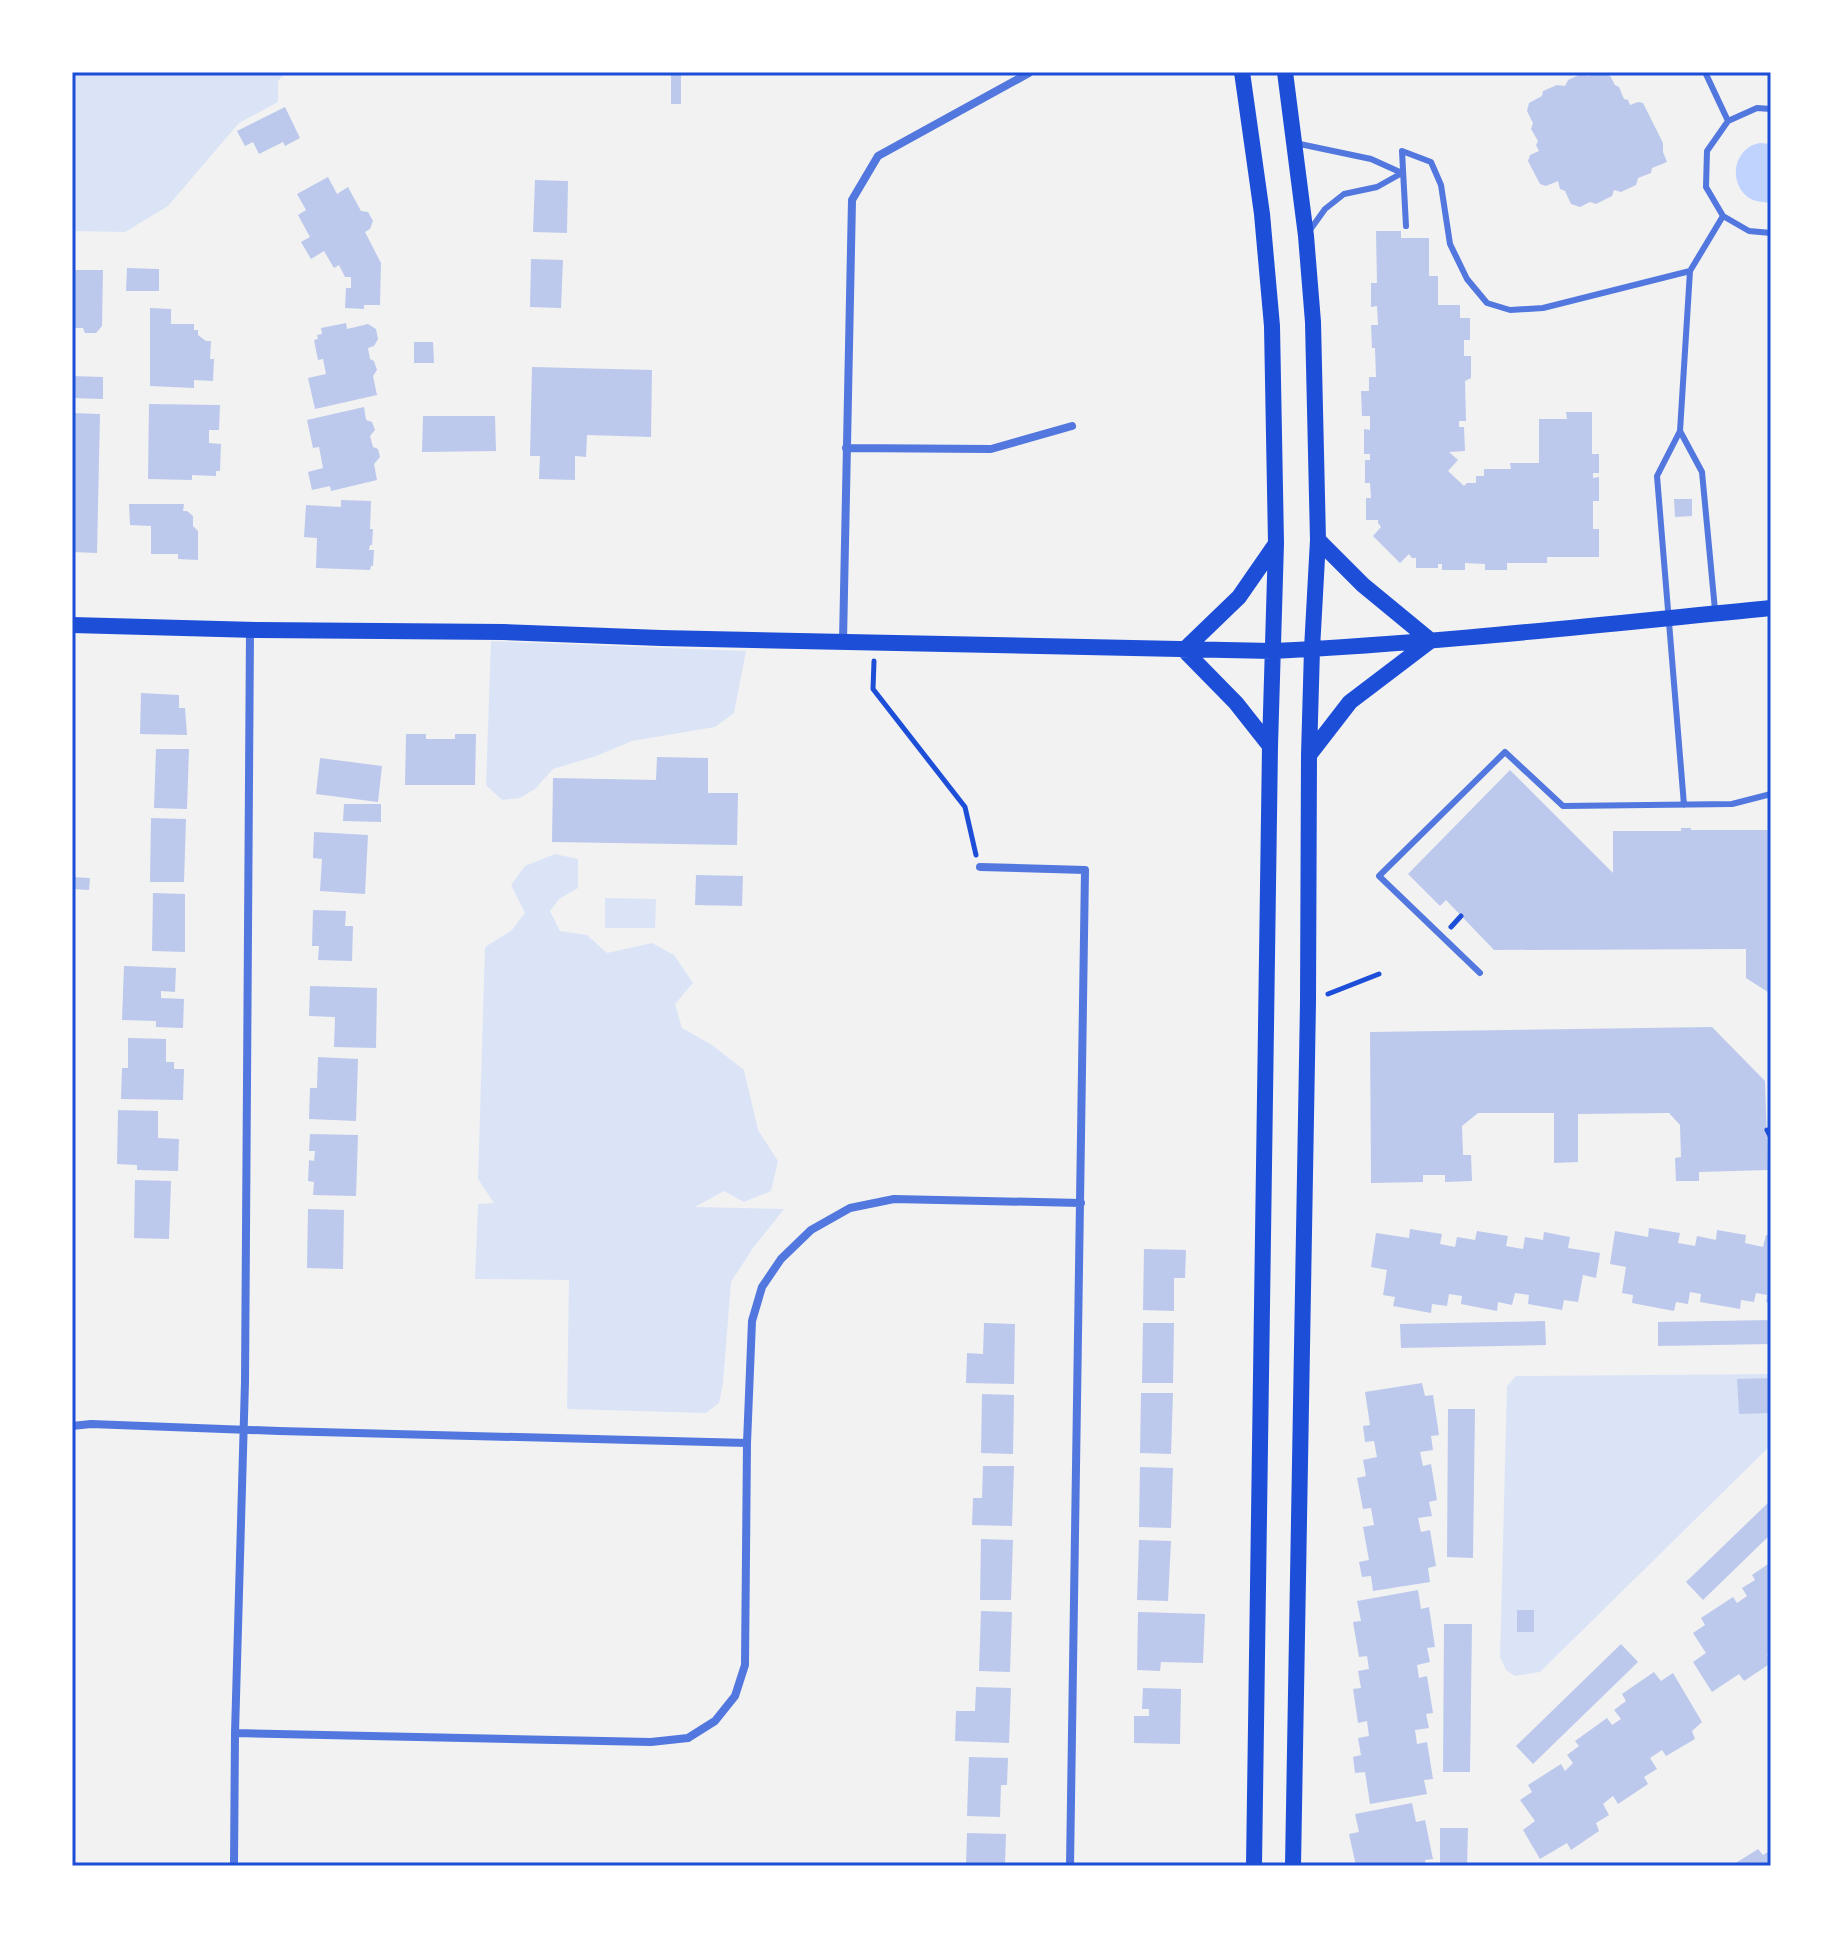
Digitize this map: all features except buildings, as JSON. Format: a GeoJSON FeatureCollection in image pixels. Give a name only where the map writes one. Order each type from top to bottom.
{"type":"FeatureCollection","features":[{"type":"Feature","properties":{"kind":"main road"},"geometry":{"type":"LineString","coordinates":[[1242,72],[1262,214],[1272,326],[1276,543],[1270,746],[1254,1866]]}},
{"type":"Feature","properties":{"kind":"main road"},"geometry":{"type":"LineString","coordinates":[[1285,72],[1306,236],[1313,322],[1318,540],[1309,755],[1308,1002],[1293,1866]]}},
{"type":"Feature","properties":{"kind":"main road"},"geometry":{"type":"LineString","coordinates":[[1318,540],[1363,585],[1431,641]]}},
{"type":"Feature","properties":{"kind":"main road"},"geometry":{"type":"LineString","coordinates":[[1184,650],[1239,597],[1276,543]]}},
{"type":"Feature","properties":{"kind":"main road"},"geometry":{"type":"LineString","coordinates":[[72,625],[1273,651],[1431,641],[1771,608]]}},
{"type":"Feature","properties":{"kind":"main road"},"geometry":{"type":"LineString","coordinates":[[1309,755],[1350,702],[1431,641]]}},
{"type":"Feature","properties":{"kind":"main road"},"geometry":{"type":"LineString","coordinates":[[1184,650],[1236,703],[1270,746]]}},
{"type":"Feature","properties":{"kind":"street"},"geometry":{"type":"LineString","coordinates":[[843,641],[852,200],[878,156],[1029,73]]}},
{"type":"Feature","properties":{"kind":"street"},"geometry":{"type":"LineString","coordinates":[[846,448],[991,449],[1072,426]]}},
{"type":"Feature","properties":{"kind":"street"},"geometry":{"type":"LineString","coordinates":[[234,1866],[245,1382],[250,630]]}},
{"type":"Feature","properties":{"kind":"street"},"geometry":{"type":"LineString","coordinates":[[980,867],[1085,870],[1070,1866]]}},
{"type":"Feature","properties":{"kind":"street"},"geometry":{"type":"LineString","coordinates":[[235,1733],[651,1742],[688,1738],[715,1721],[735,1696],[745,1665],[747,1443],[752,1321],[762,1287],[781,1259],[811,1230],[850,1208],[894,1199],[1081,1203]]}},
{"type":"Feature","properties":{"kind":"street"},"geometry":{"type":"LineString","coordinates":[[72,1426],[91,1424],[747,1443]]}},
{"type":"Feature","properties":{"kind":"lane"},"geometry":{"type":"LineString","coordinates":[[1705,72],[1728,121]]}},
{"type":"Feature","properties":{"kind":"lane"},"geometry":{"type":"LineString","coordinates":[[1771,109],[1757,108],[1728,121],[1707,151],[1706,187],[1723,216],[1749,231],[1771,233]]}},
{"type":"Feature","properties":{"kind":"lane"},"geometry":{"type":"LineString","coordinates":[[1294,143],[1371,159],[1402,173]]}},
{"type":"Feature","properties":{"kind":"lane"},"geometry":{"type":"LineString","coordinates":[[1406,226],[1402,151],[1431,162],[1441,185],[1450,244],[1467,279],[1487,303],[1510,310],[1543,308],[1690,271]]}},
{"type":"Feature","properties":{"kind":"lane"},"geometry":{"type":"LineString","coordinates":[[1306,236],[1325,209],[1344,194],[1377,187],[1402,173]]}},
{"type":"Feature","properties":{"kind":"lane"},"geometry":{"type":"LineString","coordinates":[[1684,805],[1657,476],[1680,431],[1690,271],[1723,216]]}},
{"type":"Feature","properties":{"kind":"lane"},"geometry":{"type":"LineString","coordinates":[[1680,431],[1702,472],[1715,614]]}},
{"type":"Feature","properties":{"kind":"lane"},"geometry":{"type":"LineString","coordinates":[[1480,973],[1379,876],[1505,752],[1563,806],[1732,804],[1771,794]]}},
{"type":"Feature","properties":{"kind":"path"},"geometry":{"type":"LineString","coordinates":[[875,642],[873,689],[965,807],[980,867]]}},
{"type":"Feature","properties":{"kind":"path"},"geometry":{"type":"LineString","coordinates":[[1449,928],[1461,916]]}},
{"type":"Feature","properties":{"kind":"path"},"geometry":{"type":"LineString","coordinates":[[1308,1002],[1379,974]]}},
{"type":"Feature","properties":{"kind":"path"},"geometry":{"type":"LineString","coordinates":[[1767,1130],[1771,1138]]}},
{"type":"Feature","properties":{"kind":"shaded area"},"geometry":{"type":"Polygon","coordinates":[[[72,72],[286,72],[278,81],[278,102],[239,123],[168,206],[125,232],[72,231],[72,72]]]}},
{"type":"Feature","properties":{"kind":"shaded area"},"geometry":{"type":"Polygon","coordinates":[[[491,641],[746,651],[734,713],[715,727],[632,741],[553,769],[535,789],[520,798],[502,800],[486,785],[491,641]]]}},
{"type":"Feature","properties":{"kind":"shaded area"},"geometry":{"type":"Polygon","coordinates":[[[555,854],[578,859],[578,888],[559,899],[550,911],[560,931],[587,935],[607,953],[652,943],[674,955],[693,983],[675,1004],[682,1028],[712,1045],[744,1070],[758,1130],[778,1161],[771,1191],[744,1202],[724,1191],[695,1207],[784,1209],[731,1282],[723,1383],[719,1403],[706,1413],[567,1409],[569,1280],[475,1279],[478,1204],[494,1203],[478,1179],[485,947],[511,931],[525,913],[511,885],[525,866],[555,854]]]}},
{"type":"Feature","properties":{"kind":"shaded area"},"geometry":{"type":"Polygon","coordinates":[[[605,898],[656,899],[655,928],[605,928],[605,898]]]}},
{"type":"Feature","properties":{"kind":"shaded area"},"geometry":{"type":"Polygon","coordinates":[[[1771,1374],[1771,1445],[1540,1672],[1515,1676],[1506,1670],[1500,1657],[1507,1386],[1516,1376],[1771,1374]]]}},
{"type":"Feature","properties":{"kind":"water"},"geometry":{"type":"Polygon","coordinates":[[[1771,144],[1771,203],[1753,200],[1740,189],[1737,182],[1738,160],[1751,146],[1771,144]]]}}]}
